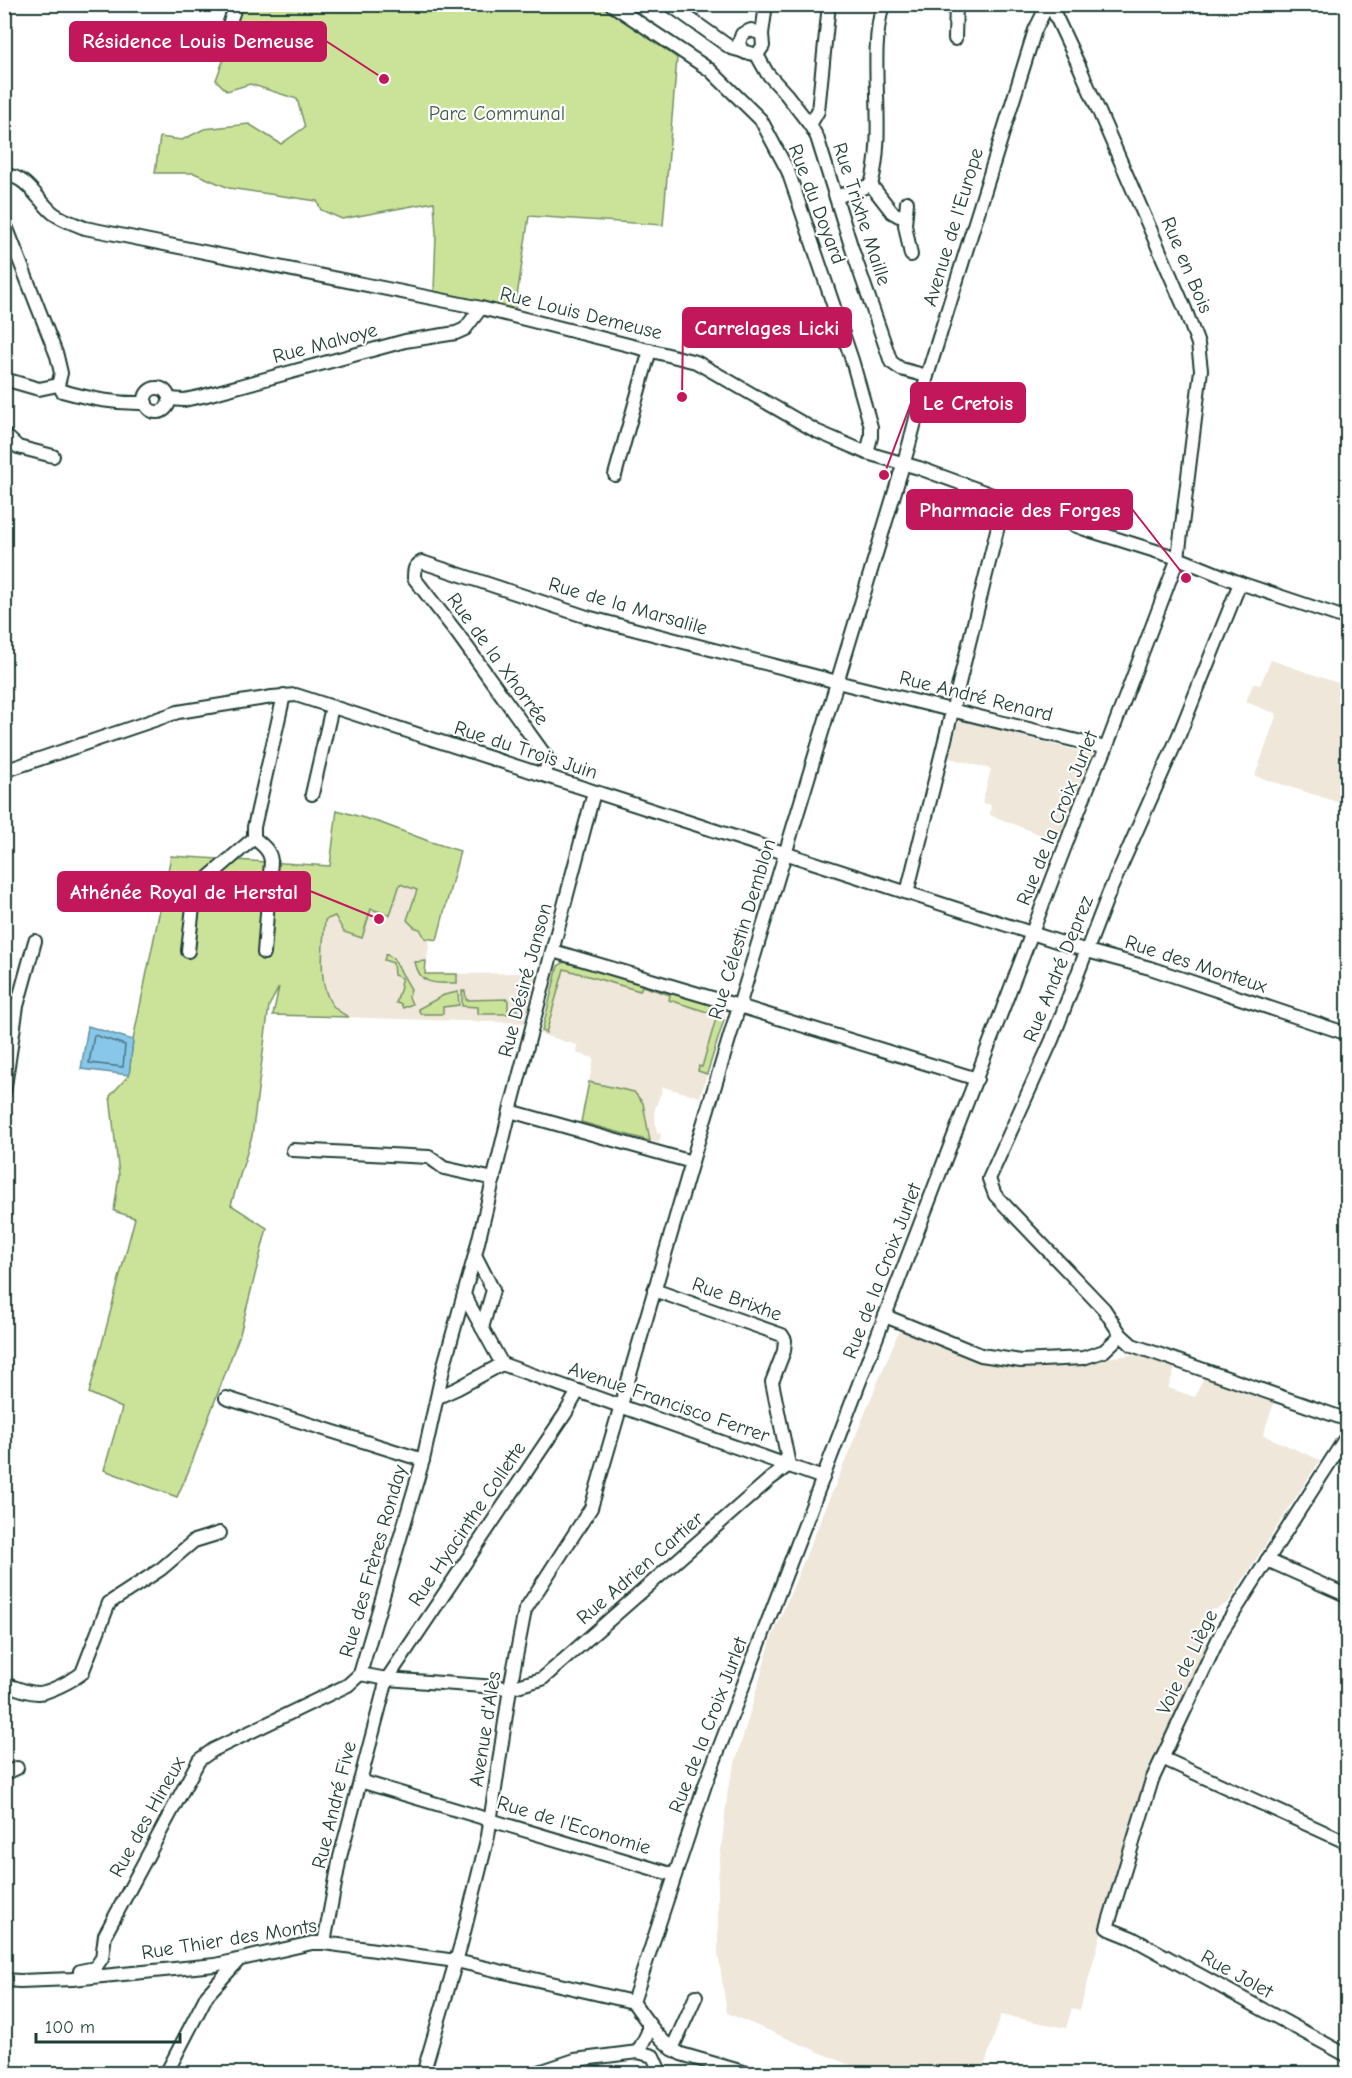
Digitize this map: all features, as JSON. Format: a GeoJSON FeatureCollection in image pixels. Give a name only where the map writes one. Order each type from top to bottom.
{"type":"FeatureCollection","features":[{"type":"Feature","properties":{"kind":"street"},"geometry":{"type":"LineString","coordinates":[[221,49],[236,4]]}},
{"type":"Feature","properties":{"kind":"street","name":"Rue du Doyard"},"geometry":{"type":"LineString","coordinates":[[611,4],[710,70],[761,120],[788,171],[852,360],[871,426],[867,453]]}},
{"type":"Feature","properties":{"kind":"street"},"geometry":{"type":"LineString","coordinates":[[669,4],[730,48],[752,55]]}},
{"type":"Feature","properties":{"kind":"street"},"geometry":{"type":"LineString","coordinates":[[752,55],[763,45],[762,34],[766,4]]}},
{"type":"Feature","properties":{"kind":"street"},"geometry":{"type":"LineString","coordinates":[[810,125],[818,111],[829,4]]}},
{"type":"Feature","properties":{"kind":"street"},"geometry":{"type":"LineString","coordinates":[[871,184],[876,165],[879,25],[883,4]]}},
{"type":"Feature","properties":{"kind":"street"},"geometry":{"type":"LineString","coordinates":[[955,39],[956,4]]}},
{"type":"Feature","properties":{"kind":"street","name":"Avenue de l'Europe"},"geometry":{"type":"LineString","coordinates":[[903,464],[927,376],[1035,30],[1049,4]]}},
{"type":"Feature","properties":{"kind":"street","name":"Rue en Bois"},"geometry":{"type":"LineString","coordinates":[[1049,4],[1090,90],[1198,344],[1201,370],[1178,558]]}},
{"type":"Feature","properties":{"kind":"street"},"geometry":{"type":"LineString","coordinates":[[752,55],[740,47],[739,39],[742,34],[751,30],[762,34]]}},
{"type":"Feature","properties":{"kind":"street","name":"Rue Trixhe Maille"},"geometry":{"type":"LineString","coordinates":[[752,55],[810,125],[817,137],[891,362],[901,369],[927,376]]}},
{"type":"Feature","properties":{"kind":"street","name":"Rue Louis Demeuse"},"geometry":{"type":"LineString","coordinates":[[4,176],[20,178],[55,214],[85,228],[481,308],[696,362],[816,431],[867,453],[1005,498],[1085,529],[1178,558],[1240,583],[1347,619]]}},
{"type":"Feature","properties":{"kind":"street"},"geometry":{"type":"LineString","coordinates":[[836,197],[871,184]]}},
{"type":"Feature","properties":{"kind":"street"},"geometry":{"type":"LineString","coordinates":[[871,184],[892,212],[898,216],[906,208],[911,255]]}},
{"type":"Feature","properties":{"kind":"street"},"geometry":{"type":"LineString","coordinates":[[4,221],[10,251],[57,356],[61,373],[58,385],[39,389],[4,379]]}},
{"type":"Feature","properties":{"kind":"street","name":"Rue Malvoye"},"geometry":{"type":"LineString","coordinates":[[62,392],[120,404],[146,403],[150,410],[158,412],[165,409],[169,399],[184,400],[203,396],[405,341],[456,333],[465,329],[481,308]]}},
{"type":"Feature","properties":{"kind":"street"},"geometry":{"type":"LineString","coordinates":[[615,475],[650,350]]}},
{"type":"Feature","properties":{"kind":"street"},"geometry":{"type":"LineString","coordinates":[[4,434],[18,447],[53,456]]}},
{"type":"Feature","properties":{"kind":"street","name":"Rue Célestin Demblon"},"geometry":{"type":"LineString","coordinates":[[619,1405],[903,464]]}},
{"type":"Feature","properties":{"kind":"street"},"geometry":{"type":"LineString","coordinates":[[907,893],[1005,498]]}},
{"type":"Feature","properties":{"kind":"street","name":"Rue de la Croix Jurlet"},"geometry":{"type":"LineString","coordinates":[[633,2002],[705,1785],[1178,558]]}},
{"type":"Feature","properties":{"kind":"street","name":"Rue de la Marsalile"},"geometry":{"type":"LineString","coordinates":[[414,568],[422,562],[587,617],[836,682]]}},
{"type":"Feature","properties":{"kind":"street","name":"Rue de la Xhorrée"},"geometry":{"type":"LineString","coordinates":[[414,568],[414,578],[417,583],[457,633],[547,758],[545,774]]}},
{"type":"Feature","properties":{"kind":"street","name":"Rue André Deprez"},"geometry":{"type":"LineString","coordinates":[[1120,1335],[1104,1309],[995,1195],[989,1179],[1052,1040],[1109,893],[1192,705],[1240,583]]}},
{"type":"Feature","properties":{"kind":"street","name":"Rue André Renard"},"geometry":{"type":"LineString","coordinates":[[836,682],[1106,748]]}},
{"type":"Feature","properties":{"kind":"street"},"geometry":{"type":"LineString","coordinates":[[188,951],[195,889],[254,838],[256,816],[285,695]]}},
{"type":"Feature","properties":{"kind":"street","name":"Rue du Trois Juin"},"geometry":{"type":"LineString","coordinates":[[4,771],[178,712],[296,695],[1032,933]]}},
{"type":"Feature","properties":{"kind":"street"},"geometry":{"type":"LineString","coordinates":[[312,794],[332,707]]}},
{"type":"Feature","properties":{"kind":"street","name":"Rue Désiré Janson"},"geometry":{"type":"LineString","coordinates":[[438,1397],[594,792]]}},
{"type":"Feature","properties":{"kind":"street"},"geometry":{"type":"LineString","coordinates":[[254,838],[267,848],[271,855],[264,953]]}},
{"type":"Feature","properties":{"kind":"street","name":"Rue des Monteux"},"geometry":{"type":"LineString","coordinates":[[1032,933],[1150,968],[1347,1034]]}},
{"type":"Feature","properties":{"kind":"street"},"geometry":{"type":"LineString","coordinates":[[4,1093],[18,1006],[35,941]]}},
{"type":"Feature","properties":{"kind":"street"},"geometry":{"type":"LineString","coordinates":[[553,951],[977,1079]]}},
{"type":"Feature","properties":{"kind":"street"},"geometry":{"type":"LineString","coordinates":[[4,1002],[18,1006]]}},
{"type":"Feature","properties":{"kind":"street"},"geometry":{"type":"LineString","coordinates":[[510,1112],[692,1162]]}},
{"type":"Feature","properties":{"kind":"street"},"geometry":{"type":"LineString","coordinates":[[292,1150],[429,1157],[444,1168],[494,1179]]}},
{"type":"Feature","properties":{"kind":"street"},"geometry":{"type":"LineString","coordinates":[[475,1255],[493,1290],[482,1328]]}},
{"type":"Feature","properties":{"kind":"street","name":"Rue Brixhe"},"geometry":{"type":"LineString","coordinates":[[654,1290],[782,1335],[785,1340],[784,1351],[772,1382],[789,1465]]}},
{"type":"Feature","properties":{"kind":"street"},"geometry":{"type":"LineString","coordinates":[[438,1397],[502,1364],[464,1295]]}},
{"type":"Feature","properties":{"kind":"street"},"geometry":{"type":"LineString","coordinates":[[885,1316],[981,1355],[1021,1361],[1083,1358],[1104,1351],[1120,1335],[1132,1345],[1347,1420]]}},
{"type":"Feature","properties":{"kind":"street","name":"Avenue Francisco Ferrer"},"geometry":{"type":"LineString","coordinates":[[502,1364],[823,1478]]}},
{"type":"Feature","properties":{"kind":"street","name":"Rue Hyacinthe Collette"},"geometry":{"type":"LineString","coordinates":[[387,1679],[565,1414],[578,1391]]}},
{"type":"Feature","properties":{"kind":"street","name":"Rue des Frères Ronday"},"geometry":{"type":"LineString","coordinates":[[360,1674],[423,1460],[438,1397]]}},
{"type":"Feature","properties":{"kind":"street"},"geometry":{"type":"LineString","coordinates":[[226,1398],[423,1460]]}},
{"type":"Feature","properties":{"kind":"street","name":"Avenue d'Alès"},"geometry":{"type":"LineString","coordinates":[[423,2073],[456,1961],[491,1821],[510,1688],[525,1610],[591,1508],[616,1423],[619,1405]]}},
{"type":"Feature","properties":{"kind":"street","name":"Voie de Liège"},"geometry":{"type":"LineString","coordinates":[[1107,1928],[1144,1801],[1222,1631],[1347,1434]]}},
{"type":"Feature","properties":{"kind":"street","name":"Rue Adrien Cartier"},"geometry":{"type":"LineString","coordinates":[[360,1674],[387,1679],[510,1688],[542,1679],[770,1479],[789,1465]]}},
{"type":"Feature","properties":{"kind":"street"},"geometry":{"type":"LineString","coordinates":[[4,1684],[36,1693],[74,1679],[82,1673],[109,1603],[161,1569],[194,1541],[220,1533]]}},
{"type":"Feature","properties":{"kind":"street"},"geometry":{"type":"LineString","coordinates":[[1267,1560],[1347,1596]]}},
{"type":"Feature","properties":{"kind":"street","name":"Rue des Hineux"},"geometry":{"type":"LineString","coordinates":[[72,1979],[76,1972],[95,1968],[99,1962],[105,1935],[199,1760],[213,1750],[348,1685],[360,1674]]}},
{"type":"Feature","properties":{"kind":"street","name":"Rue André Five"},"geometry":{"type":"LineString","coordinates":[[324,1943],[340,1857],[387,1679]]}},
{"type":"Feature","properties":{"kind":"street"},"geometry":{"type":"LineString","coordinates":[[1162,1758],[1347,1843]]}},
{"type":"Feature","properties":{"kind":"street"},"geometry":{"type":"LineString","coordinates":[[4,1774],[17,1768]]}},
{"type":"Feature","properties":{"kind":"street","name":"Rue de l'Economie"},"geometry":{"type":"LineString","coordinates":[[360,1781],[674,1875]]}},
{"type":"Feature","properties":{"kind":"street","name":"Rue Jolet"},"geometry":{"type":"LineString","coordinates":[[1107,1928],[1132,1938],[1347,2056]]}},
{"type":"Feature","properties":{"kind":"street","name":"Rue Thier des Monts"},"geometry":{"type":"LineString","coordinates":[[4,1980],[72,1979],[215,1965],[312,1943],[324,1943],[456,1961],[633,2002]]}},
{"type":"Feature","properties":{"kind":"street"},"geometry":{"type":"LineString","coordinates":[[166,2073],[207,1995],[238,1961]]}},
{"type":"Feature","properties":{"kind":"street"},"geometry":{"type":"LineString","coordinates":[[671,2048],[696,1996]]}},
{"type":"Feature","properties":{"kind":"street"},"geometry":{"type":"LineString","coordinates":[[633,2002],[648,2023],[671,2048],[681,2054],[750,2073]]}},
{"type":"Feature","properties":{"kind":"street"},"geometry":{"type":"LineString","coordinates":[[638,2052],[648,2032],[648,2023]]}},
{"type":"Feature","properties":{"kind":"street"},"geometry":{"type":"LineString","coordinates":[[655,2060],[660,2050],[671,2048]]}},
{"type":"Feature","properties":{"kind":"street"},"geometry":{"type":"LineString","coordinates":[[533,2073],[574,2060],[638,2052],[653,2056],[661,2073]]}},
{"type":"Feature","properties":{"kind":"shaded area"},"geometry":{"type":"Polygon","coordinates":[[[1271,660],[1347,686],[1347,805],[1255,776],[1277,714],[1246,702],[1253,683],[1260,685],[1271,660]]]}},
{"type":"Feature","properties":{"kind":"shaded area"},"geometry":{"type":"Polygon","coordinates":[[[959,720],[1094,755],[1062,843],[990,815],[991,805],[982,803],[991,769],[949,758],[959,720]]]}},
{"type":"Feature","properties":{"kind":"shaded area"},"geometry":{"type":"Polygon","coordinates":[[[337,810],[460,851],[433,915],[425,974],[538,973],[525,1023],[273,1015],[280,983],[325,920],[337,810]]]}},
{"type":"Feature","properties":{"kind":"shaded area"},"geometry":{"type":"Polygon","coordinates":[[[566,961],[720,1008],[725,1016],[700,1097],[663,1087],[654,1112],[657,1133],[661,1134],[659,1143],[581,1122],[594,1058],[576,1053],[577,1045],[540,1034],[558,966],[566,961]]]}},
{"type":"Feature","properties":{"kind":"shaded area"},"geometry":{"type":"Polygon","coordinates":[[[901,1326],[988,1364],[1024,1368],[1129,1355],[1151,1357],[1176,1366],[1168,1388],[1195,1397],[1204,1376],[1275,1400],[1263,1435],[1320,1460],[1228,1603],[1214,1610],[1211,1609],[1205,1631],[1207,1634],[1206,1649],[1138,1800],[1080,2010],[1072,2008],[1066,2028],[1001,2015],[982,2073],[871,2074],[727,2013],[718,1952],[718,1877],[728,1788],[771,1640],[901,1326]]]}},
{"type":"Feature","properties":{"kind":"green space","name":"Parc Communal"},"geometry":{"type":"Polygon","coordinates":[[[240,5],[602,5],[677,58],[663,225],[529,216],[515,310],[434,292],[436,234],[434,202],[342,219],[321,210],[317,201],[229,188],[194,173],[155,173],[160,137],[182,140],[204,129],[249,124],[281,144],[305,127],[297,99],[250,84],[227,91],[216,80],[240,5]]]}},
{"type":"Feature","properties":{"kind":"green space"},"geometry":{"type":"Polygon","coordinates":[[[337,810],[460,851],[437,940],[425,938],[420,929],[407,920],[417,890],[400,884],[390,915],[371,909],[362,938],[344,932],[335,916],[325,920],[322,955],[323,979],[330,1001],[336,1009],[349,1017],[273,1015],[279,987],[269,1006],[252,1136],[231,1205],[267,1228],[240,1334],[177,1497],[104,1470],[122,1408],[89,1393],[135,1218],[114,1211],[119,1175],[110,1096],[129,1075],[133,1040],[171,856],[330,866],[337,810]]]}},
{"type":"Feature","properties":{"kind":"green space"},"geometry":{"type":"Polygon","coordinates":[[[386,954],[393,958],[411,989],[409,997],[412,1004],[403,1008],[401,1004],[396,1003],[402,978],[394,975],[393,963],[384,960],[386,954]]]}},
{"type":"Feature","properties":{"kind":"green space"},"geometry":{"type":"Polygon","coordinates":[[[426,961],[425,974],[457,974],[457,983],[436,983],[425,980],[417,970],[415,962],[426,961]]]}},
{"type":"Feature","properties":{"kind":"green space"},"geometry":{"type":"Polygon","coordinates":[[[566,961],[717,1007],[715,1014],[718,1015],[718,1018],[724,1020],[707,1074],[698,1071],[699,1066],[702,1067],[717,1015],[669,1000],[670,995],[642,986],[640,991],[564,969],[546,1033],[542,1031],[558,966],[566,961]]]}},
{"type":"Feature","properties":{"kind":"green space"},"geometry":{"type":"Polygon","coordinates":[[[462,991],[465,991],[466,1000],[508,999],[508,1010],[517,1010],[517,1014],[478,1014],[478,1007],[462,1006],[462,991]]]}},
{"type":"Feature","properties":{"kind":"green space"},"geometry":{"type":"Polygon","coordinates":[[[458,992],[459,1005],[443,1007],[443,1014],[421,1014],[418,1009],[444,995],[458,992]]]}},
{"type":"Feature","properties":{"kind":"green space"},"geometry":{"type":"Polygon","coordinates":[[[589,1082],[634,1092],[643,1103],[650,1141],[581,1122],[589,1082]]]}},
{"type":"Feature","properties":{"kind":"water"},"geometry":{"type":"Polygon","coordinates":[[[88,1026],[133,1040],[129,1075],[81,1069],[88,1026]]]}},
{"type":"Feature","properties":{"kind":"place","name":"Résidence Louis Demeuse"},"geometry":{"type":"Point","coordinates":[384,79]}},
{"type":"Feature","properties":{"kind":"place","name":"Carrelages Licki"},"geometry":{"type":"Point","coordinates":[682,397]}},
{"type":"Feature","properties":{"kind":"place","name":"Le Cretois"},"geometry":{"type":"Point","coordinates":[884,475]}},
{"type":"Feature","properties":{"kind":"place","name":"Pharmacie des Forges"},"geometry":{"type":"Point","coordinates":[1186,578]}},
{"type":"Feature","properties":{"kind":"place","name":"Athénée Royal de Herstal"},"geometry":{"type":"Point","coordinates":[379,919]}}]}
